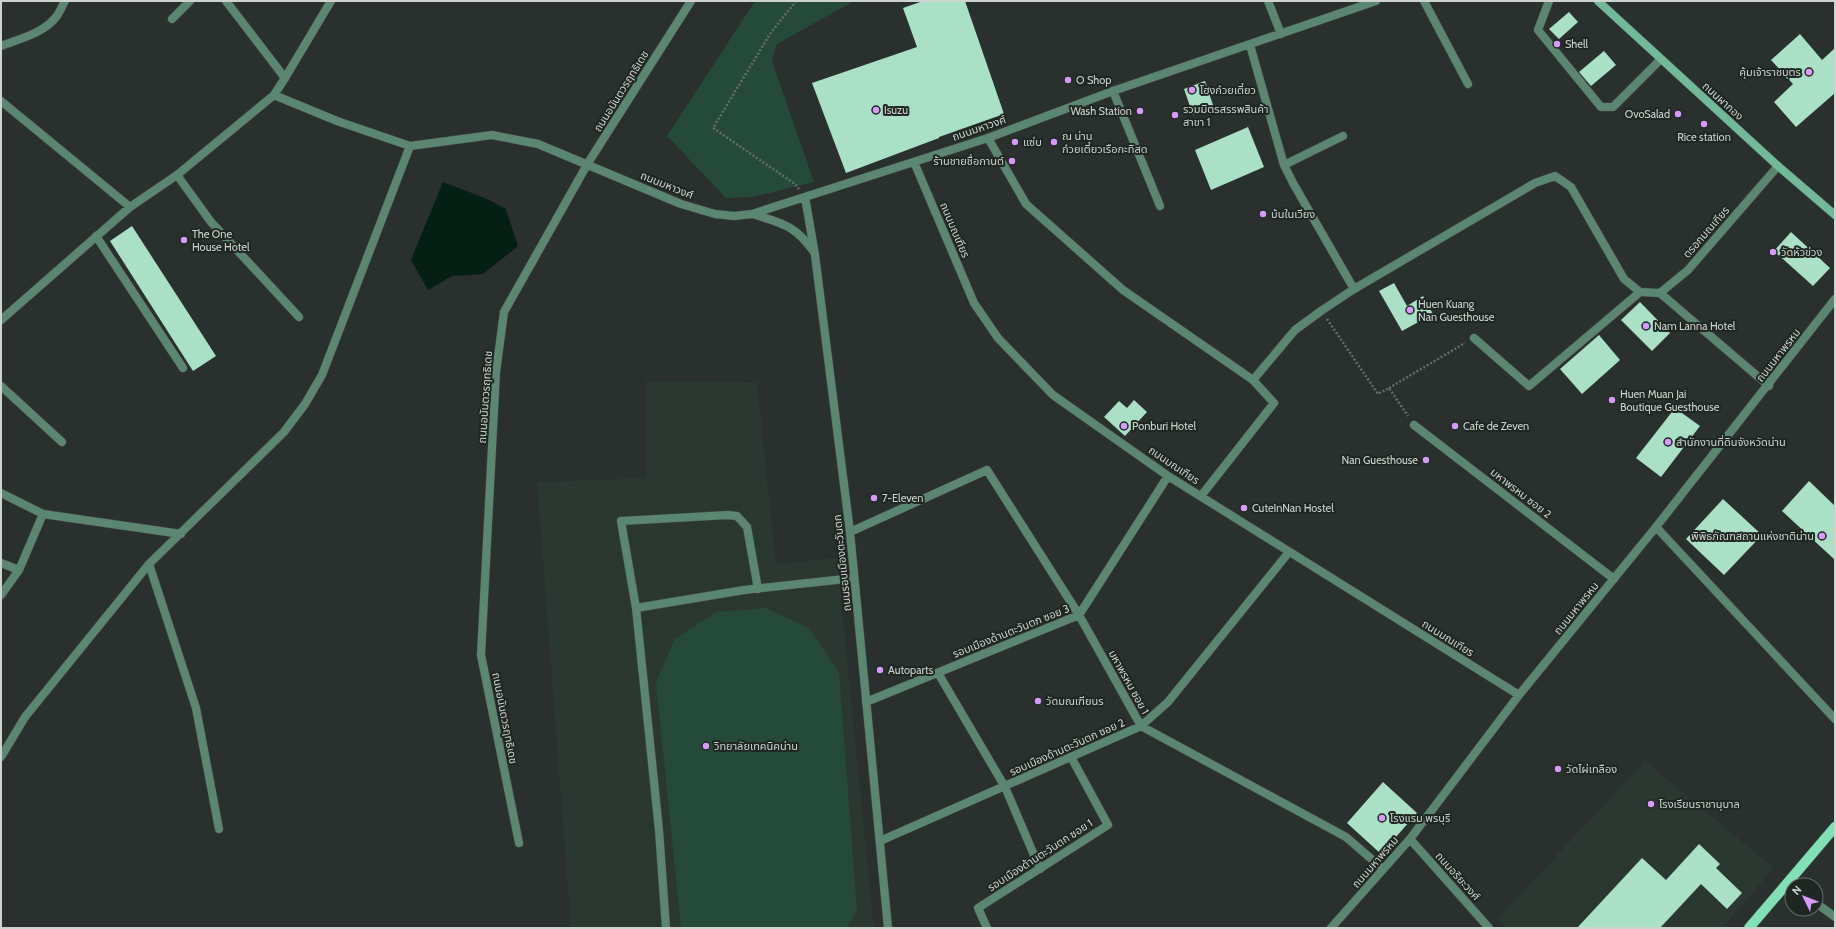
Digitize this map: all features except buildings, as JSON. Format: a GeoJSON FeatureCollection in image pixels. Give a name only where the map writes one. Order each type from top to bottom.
{"type":"FeatureCollection","features":[{"type":"Feature","properties":{"kind":"main road","name":"ถนนผากอง"},"geometry":{"type":"LineString","coordinates":[[1598,1],[1778,166],[1835,215]]}},
{"type":"Feature","properties":{"kind":"main road"},"geometry":{"type":"LineString","coordinates":[[1795,877],[1835,827]]}},
{"type":"Feature","properties":{"kind":"main road"},"geometry":{"type":"LineString","coordinates":[[1749,928],[1784,890]]}},
{"type":"Feature","properties":{"kind":"street"},"geometry":{"type":"LineString","coordinates":[[1,46],[29,35],[49,24],[56,18],[65,1]]}},
{"type":"Feature","properties":{"kind":"street"},"geometry":{"type":"LineString","coordinates":[[172,19],[190,1]]}},
{"type":"Feature","properties":{"kind":"street"},"geometry":{"type":"LineString","coordinates":[[226,1],[286,78]]}},
{"type":"Feature","properties":{"kind":"street"},"geometry":{"type":"LineString","coordinates":[[1,320],[130,207],[177,175],[274,95],[286,78],[331,1]]}},
{"type":"Feature","properties":{"kind":"street","name":"ถนนอนันตวรฤทธิเดช"},"geometry":{"type":"LineString","coordinates":[[519,842],[481,655],[496,372],[504,312],[588,164],[691,1]]}},
{"type":"Feature","properties":{"kind":"street"},"geometry":{"type":"LineString","coordinates":[[1268,1],[1282,34]]}},
{"type":"Feature","properties":{"kind":"street","name":"ถนนมหาวงศ์"},"geometry":{"type":"LineString","coordinates":[[410,146],[492,135],[538,144],[681,204],[715,214],[734,216],[752,214],[988,138],[1113,91],[1376,1]]}},
{"type":"Feature","properties":{"kind":"street"},"geometry":{"type":"LineString","coordinates":[[1424,1],[1468,84]]}},
{"type":"Feature","properties":{"kind":"street"},"geometry":{"type":"LineString","coordinates":[[1549,1],[1538,30],[1601,107],[1613,107],[1661,59]]}},
{"type":"Feature","properties":{"kind":"street"},"geometry":{"type":"LineString","coordinates":[[1250,45],[1284,165],[1354,289]]}},
{"type":"Feature","properties":{"kind":"street"},"geometry":{"type":"LineString","coordinates":[[1113,91],[1160,206]]}},
{"type":"Feature","properties":{"kind":"street"},"geometry":{"type":"LineString","coordinates":[[1,757],[25,717],[148,564],[181,534],[284,432],[305,404],[322,375],[410,146],[337,121],[274,95]]}},
{"type":"Feature","properties":{"kind":"street"},"geometry":{"type":"LineString","coordinates":[[1,101],[130,207]]}},
{"type":"Feature","properties":{"kind":"street"},"geometry":{"type":"LineString","coordinates":[[1284,165],[1343,136]]}},
{"type":"Feature","properties":{"kind":"street"},"geometry":{"type":"LineString","coordinates":[[988,138],[1026,204],[1123,290],[1253,380],[1274,403],[1201,496]]}},
{"type":"Feature","properties":{"kind":"street","name":"ถนนมณเฑียร"},"geometry":{"type":"LineString","coordinates":[[914,162],[974,303],[998,338],[1053,395],[1168,476],[1519,695]]}},
{"type":"Feature","properties":{"kind":"street","name":"ตรอกมณเฑียร"},"geometry":{"type":"LineString","coordinates":[[1660,293],[1688,270],[1778,166]]}},
{"type":"Feature","properties":{"kind":"street"},"geometry":{"type":"LineString","coordinates":[[177,175],[211,222],[299,317]]}},
{"type":"Feature","properties":{"kind":"street"},"geometry":{"type":"LineString","coordinates":[[1253,380],[1295,330],[1321,311],[1354,289],[1535,183],[1555,176],[1571,187],[1624,279],[1640,292],[1660,293],[1769,386]]}},
{"type":"Feature","properties":{"kind":"street","name":"ถนนรอบเมืองตะวันตก"},"geometry":{"type":"LineString","coordinates":[[805,197],[815,254],[850,532],[888,928]]}},
{"type":"Feature","properties":{"kind":"street"},"geometry":{"type":"LineString","coordinates":[[752,214],[795,229],[805,239],[815,254]]}},
{"type":"Feature","properties":{"kind":"street"},"geometry":{"type":"LineString","coordinates":[[96,236],[183,368]]}},
{"type":"Feature","properties":{"kind":"street"},"geometry":{"type":"LineString","coordinates":[[1474,338],[1529,386],[1640,292]]}},
{"type":"Feature","properties":{"kind":"street","name":"ถนนมหาพรหม"},"geometry":{"type":"LineString","coordinates":[[1331,928],[1410,839],[1519,695],[1769,386],[1835,299]]}},
{"type":"Feature","properties":{"kind":"street"},"geometry":{"type":"LineString","coordinates":[[1,386],[62,442]]}},
{"type":"Feature","properties":{"kind":"street","name":"มหาพรหม ซอย 2"},"geometry":{"type":"LineString","coordinates":[[1414,425],[1614,579]]}},
{"type":"Feature","properties":{"kind":"street","name":"มหาพรหม ซอย 1"},"geometry":{"type":"LineString","coordinates":[[850,532],[987,470],[1079,615],[1141,726],[1346,837],[1383,869]]}},
{"type":"Feature","properties":{"kind":"street","name":"รอบเมืองด้านตะวันตก ซอย 3"},"geometry":{"type":"LineString","coordinates":[[866,702],[1079,615],[1168,476]]}},
{"type":"Feature","properties":{"kind":"street"},"geometry":{"type":"LineString","coordinates":[[1,493],[43,514],[181,534]]}},
{"type":"Feature","properties":{"kind":"street"},"geometry":{"type":"LineString","coordinates":[[1,595],[19,570],[43,514]]}},
{"type":"Feature","properties":{"kind":"street"},"geometry":{"type":"LineString","coordinates":[[666,928],[659,830],[636,608],[621,522],[728,515],[737,516],[747,527],[758,589]]}},
{"type":"Feature","properties":{"kind":"street"},"geometry":{"type":"LineString","coordinates":[[1656,527],[1835,719]]}},
{"type":"Feature","properties":{"kind":"street","name":"รอบเมืองด้านตะวันตก ซอย 2"},"geometry":{"type":"LineString","coordinates":[[880,841],[1141,726],[1168,702],[1289,552]]}},
{"type":"Feature","properties":{"kind":"street"},"geometry":{"type":"LineString","coordinates":[[1,562],[19,570]]}},
{"type":"Feature","properties":{"kind":"street"},"geometry":{"type":"LineString","coordinates":[[148,564],[196,708],[219,829]]}},
{"type":"Feature","properties":{"kind":"street"},"geometry":{"type":"LineString","coordinates":[[636,608],[758,589],[854,578]]}},
{"type":"Feature","properties":{"kind":"street"},"geometry":{"type":"LineString","coordinates":[[938,673],[1005,787],[1040,868]]}},
{"type":"Feature","properties":{"kind":"street","name":"รอบเมืองด้านตะวันตก ซอย 1"},"geometry":{"type":"LineString","coordinates":[[987,928],[978,908],[1108,825],[1071,757]]}},
{"type":"Feature","properties":{"kind":"street","name":"ถนนอริยะวงศ์"},"geometry":{"type":"LineString","coordinates":[[1410,839],[1489,928]]}},
{"type":"Feature","properties":{"kind":"street"},"geometry":{"type":"LineString","coordinates":[[1824,909],[1835,917]]}},
{"type":"Feature","properties":{"kind":"path"},"geometry":{"type":"LineString","coordinates":[[796,1],[770,34],[714,128],[795,184],[805,197]]}},
{"type":"Feature","properties":{"kind":"path"},"geometry":{"type":"LineString","coordinates":[[1321,311],[1378,394],[1474,338]]}},
{"type":"Feature","properties":{"kind":"path"},"geometry":{"type":"LineString","coordinates":[[1389,388],[1414,425]]}},
{"type":"Feature","properties":{"kind":"shaded area"},"geometry":{"type":"Polygon","coordinates":[[[755,1],[854,1],[777,44],[772,61],[814,182],[753,197],[726,198],[667,136],[755,1]]]}},
{"type":"Feature","properties":{"kind":"shaded area"},"geometry":{"type":"Polygon","coordinates":[[[443,182],[485,198],[506,209],[518,246],[483,274],[452,276],[428,290],[411,260],[443,182]]]}},
{"type":"Feature","properties":{"kind":"shaded area","name":"วิทยาลัยเทคนิคน่าน"},"geometry":{"type":"Polygon","coordinates":[[[646,381],[757,382],[776,564],[837,558],[874,928],[571,928],[537,482],[646,478],[646,381]]]}},
{"type":"Feature","properties":{"kind":"shaded area"},"geometry":{"type":"Polygon","coordinates":[[[766,608],[810,629],[839,672],[857,910],[847,928],[681,928],[656,682],[675,639],[716,612],[766,608]]]}},
{"type":"Feature","properties":{"kind":"shaded area","name":"โรงเรียนราชานุบาล"},"geometry":{"type":"Polygon","coordinates":[[[1645,761],[1774,868],[1722,928],[1508,928],[1498,918],[1645,761]]]}},
{"type":"Feature","properties":{"kind":"place","name":"Shell"},"geometry":{"type":"Point","coordinates":[1557,44]}},
{"type":"Feature","properties":{"kind":"place","name":"คุ้มเจ้าราชบุตร"},"geometry":{"type":"Point","coordinates":[1809,72]}},
{"type":"Feature","properties":{"kind":"place","name":"O Shop"},"geometry":{"type":"Point","coordinates":[1068,80]}},
{"type":"Feature","properties":{"kind":"place","name":"โฮงก๋วยเตี๋ยว"},"geometry":{"type":"Point","coordinates":[1192,90]}},
{"type":"Feature","properties":{"kind":"place","name":"Isuzu"},"geometry":{"type":"Point","coordinates":[876,110]}},
{"type":"Feature","properties":{"kind":"place","name":"Wash Station"},"geometry":{"type":"Point","coordinates":[1140,111]}},
{"type":"Feature","properties":{"kind":"place","name":"OvoSalad"},"geometry":{"type":"Point","coordinates":[1678,114]}},
{"type":"Feature","properties":{"kind":"place","name":"รวมมิตรสรรพสินค้า สาขา 1"},"geometry":{"type":"Point","coordinates":[1175,115]}},
{"type":"Feature","properties":{"kind":"place","name":"Rice station"},"geometry":{"type":"Point","coordinates":[1704,124]}},
{"type":"Feature","properties":{"kind":"place","name":"แซ่บ"},"geometry":{"type":"Point","coordinates":[1015,142]}},
{"type":"Feature","properties":{"kind":"place","name":"ณ น่าน ก๋วยเตี๋ยวเรือกะทิสด"},"geometry":{"type":"Point","coordinates":[1054,142]}},
{"type":"Feature","properties":{"kind":"place","name":"ร้านชายชื่อกานต์"},"geometry":{"type":"Point","coordinates":[1012,161]}},
{"type":"Feature","properties":{"kind":"place","name":"บ้นในเวียง"},"geometry":{"type":"Point","coordinates":[1263,214]}},
{"type":"Feature","properties":{"kind":"place","name":"The One House Hotel"},"geometry":{"type":"Point","coordinates":[184,240]}},
{"type":"Feature","properties":{"kind":"place","name":"วัดห้วข่วง"},"geometry":{"type":"Point","coordinates":[1773,252]}},
{"type":"Feature","properties":{"kind":"place","name":"Huen Kuang Nan Guesthouse"},"geometry":{"type":"Point","coordinates":[1410,310]}},
{"type":"Feature","properties":{"kind":"place","name":"Nam Lanna Hotel"},"geometry":{"type":"Point","coordinates":[1646,326]}},
{"type":"Feature","properties":{"kind":"place","name":"Huen Muan Jai Boutique Guesthouse"},"geometry":{"type":"Point","coordinates":[1612,400]}},
{"type":"Feature","properties":{"kind":"place","name":"Ponburi Hotel"},"geometry":{"type":"Point","coordinates":[1124,426]}},
{"type":"Feature","properties":{"kind":"place","name":"Cafe de Zeven"},"geometry":{"type":"Point","coordinates":[1455,426]}},
{"type":"Feature","properties":{"kind":"place","name":"สำนักงานที่ดินจังหวัดน่าน"},"geometry":{"type":"Point","coordinates":[1668,442]}},
{"type":"Feature","properties":{"kind":"place","name":"Nan Guesthouse"},"geometry":{"type":"Point","coordinates":[1426,460]}},
{"type":"Feature","properties":{"kind":"place","name":"7-Eleven"},"geometry":{"type":"Point","coordinates":[874,498]}},
{"type":"Feature","properties":{"kind":"place","name":"CuteInNan Hostel"},"geometry":{"type":"Point","coordinates":[1244,508]}},
{"type":"Feature","properties":{"kind":"place","name":"พิพิธภัณฑสถานแห่งชาติน่าน"},"geometry":{"type":"Point","coordinates":[1822,536]}},
{"type":"Feature","properties":{"kind":"place","name":"Autoparts"},"geometry":{"type":"Point","coordinates":[880,670]}},
{"type":"Feature","properties":{"kind":"place","name":"วัดมณเฑียนร"},"geometry":{"type":"Point","coordinates":[1038,701]}},
{"type":"Feature","properties":{"kind":"place","name":"วิทยาลัยเทคนิคน่าน"},"geometry":{"type":"Point","coordinates":[706,746]}},
{"type":"Feature","properties":{"kind":"place","name":"วัดไผ่เทลือง"},"geometry":{"type":"Point","coordinates":[1558,769]}},
{"type":"Feature","properties":{"kind":"place","name":"โรงเรียนราชานุบาล"},"geometry":{"type":"Point","coordinates":[1651,804]}},
{"type":"Feature","properties":{"kind":"place","name":"โรงแรม พรบุรี"},"geometry":{"type":"Point","coordinates":[1382,818]}}]}
